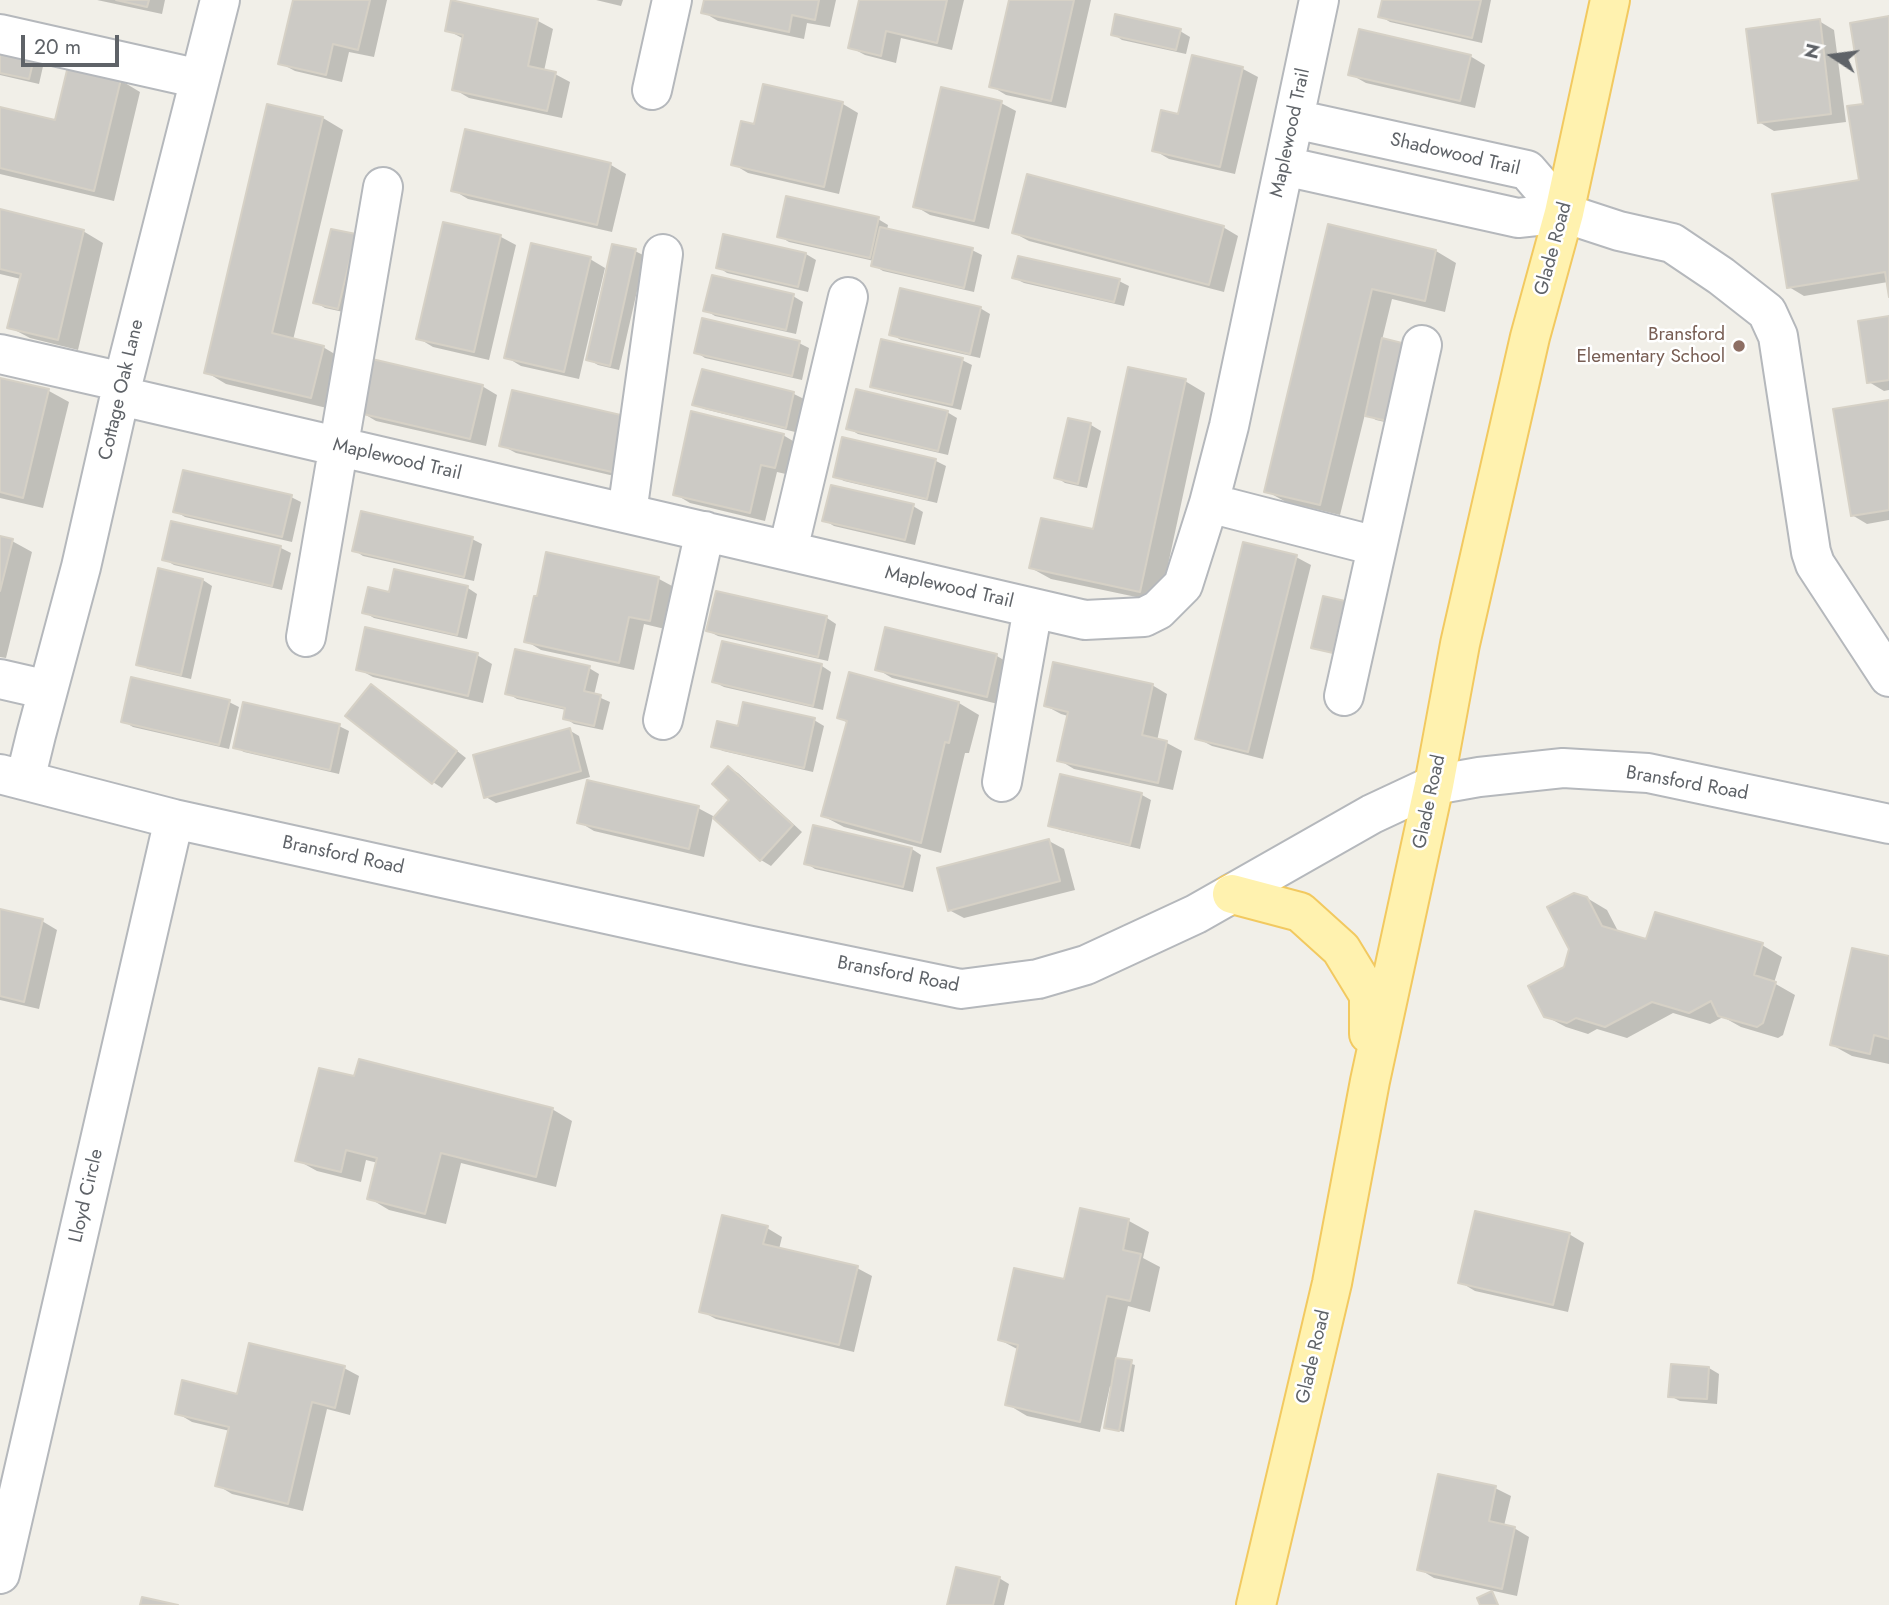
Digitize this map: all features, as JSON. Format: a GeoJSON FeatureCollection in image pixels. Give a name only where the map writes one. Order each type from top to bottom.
{"type":"FeatureCollection","features":[{"type":"Feature","properties":{"kind":"main road","name":"Glade Road"},"geometry":{"type":"LineString","coordinates":[[1256,1605],[1332,1283],[1370,1081],[1434,785],[1460,644],[1530,337],[1564,213],[1610,0]]}},
{"type":"Feature","properties":{"kind":"main road"},"geometry":{"type":"LineString","coordinates":[[1232,894],[1300,912],[1340,949],[1369,995],[1370,1081]]}},
{"type":"Feature","properties":{"kind":"street","name":"Cottage Oak Lane"},"geometry":{"type":"LineString","coordinates":[[13,777],[48,690],[81,567],[122,389],[220,0]]}},
{"type":"Feature","properties":{"kind":"street"},"geometry":{"type":"LineString","coordinates":[[652,90],[672,0]]}},
{"type":"Feature","properties":{"kind":"street","name":"Maplewood Trail"},"geometry":{"type":"LineString","coordinates":[[0,354],[339,446],[1085,620],[1144,617],[1158,610],[1183,585],[1209,503],[1229,426],[1319,0]]}},
{"type":"Feature","properties":{"kind":"street"},"geometry":{"type":"LineString","coordinates":[[0,34],[200,79]]}},
{"type":"Feature","properties":{"kind":"street","name":"Shadowood Trail"},"geometry":{"type":"LineString","coordinates":[[1293,119],[1527,170],[1564,213]]}},
{"type":"Feature","properties":{"kind":"street"},"geometry":{"type":"LineString","coordinates":[[1284,166],[1518,218],[1564,213],[1619,231],[1672,243],[1767,312],[1779,336],[1815,564],[1889,677]]}},
{"type":"Feature","properties":{"kind":"street"},"geometry":{"type":"LineString","coordinates":[[306,637],[383,187]]}},
{"type":"Feature","properties":{"kind":"street"},"geometry":{"type":"LineString","coordinates":[[627,513],[663,254]]}},
{"type":"Feature","properties":{"kind":"street"},"geometry":{"type":"LineString","coordinates":[[788,550],[848,297]]}},
{"type":"Feature","properties":{"kind":"street"},"geometry":{"type":"LineString","coordinates":[[1343,696],[1422,345]]}},
{"type":"Feature","properties":{"kind":"street"},"geometry":{"type":"LineString","coordinates":[[1209,503],[1376,546]]}},
{"type":"Feature","properties":{"kind":"street"},"geometry":{"type":"LineString","coordinates":[[663,720],[705,531]]}},
{"type":"Feature","properties":{"kind":"street"},"geometry":{"type":"LineString","coordinates":[[1002,782],[1033,607]]}},
{"type":"Feature","properties":{"kind":"street"},"geometry":{"type":"LineString","coordinates":[[0,679],[48,690]]}},
{"type":"Feature","properties":{"kind":"street","name":"Bransford Road"},"geometry":{"type":"LineString","coordinates":[[13,777],[174,819],[734,943],[961,989],[1038,979],[1086,965],[1196,914],[1372,814],[1434,785],[1563,768],[1648,773],[1889,824]]}},
{"type":"Feature","properties":{"kind":"street","name":"Lloyd Circle"},"geometry":{"type":"LineString","coordinates":[[0,1574],[174,819]]}},
{"type":"Feature","properties":{"kind":"building"},"geometry":{"type":"Polygon","coordinates":[[[116,0],[149,0],[147,7],[116,0]]]}},
{"type":"Feature","properties":{"kind":"building"},"geometry":{"type":"Polygon","coordinates":[[[293,0],[370,0],[358,50],[333,44],[326,75],[278,64],[293,0]]]}},
{"type":"Feature","properties":{"kind":"building"},"geometry":{"type":"Polygon","coordinates":[[[451,0],[538,19],[528,66],[556,72],[547,111],[452,90],[463,35],[445,31],[451,0]]]}},
{"type":"Feature","properties":{"kind":"building"},"geometry":{"type":"Polygon","coordinates":[[[704,0],[819,0],[815,20],[792,15],[789,32],[701,13],[704,0]]]}},
{"type":"Feature","properties":{"kind":"building"},"geometry":{"type":"Polygon","coordinates":[[[859,0],[947,0],[937,43],[886,31],[881,56],[848,48],[859,0]]]}},
{"type":"Feature","properties":{"kind":"building"},"geometry":{"type":"Polygon","coordinates":[[[1009,0],[1074,0],[1051,101],[989,87],[1009,0]]]}},
{"type":"Feature","properties":{"kind":"building"},"geometry":{"type":"Polygon","coordinates":[[[1382,0],[1481,0],[1472,38],[1378,17],[1382,0]]]}},
{"type":"Feature","properties":{"kind":"building"},"geometry":{"type":"Polygon","coordinates":[[[1115,14],[1181,29],[1176,50],[1111,35],[1115,14]]]}},
{"type":"Feature","properties":{"kind":"building"},"geometry":{"type":"Polygon","coordinates":[[[1889,16],[1889,297],[1885,272],[1787,288],[1772,194],[1859,180],[1847,106],[1863,104],[1850,23],[1889,16]]]}},
{"type":"Feature","properties":{"kind":"building"},"geometry":{"type":"Polygon","coordinates":[[[1820,19],[1831,114],[1758,123],[1746,29],[1820,19]]]}},
{"type":"Feature","properties":{"kind":"building"},"geometry":{"type":"Polygon","coordinates":[[[1359,29],[1471,55],[1460,101],[1348,75],[1359,29]]]}},
{"type":"Feature","properties":{"kind":"building"},"geometry":{"type":"Polygon","coordinates":[[[0,46],[35,54],[29,79],[0,73],[0,46]]]}},
{"type":"Feature","properties":{"kind":"building"},"geometry":{"type":"Polygon","coordinates":[[[1192,55],[1243,67],[1220,167],[1152,151],[1161,110],[1178,114],[1192,55]]]}},
{"type":"Feature","properties":{"kind":"building"},"geometry":{"type":"Polygon","coordinates":[[[68,66],[121,79],[94,191],[0,168],[0,107],[55,120],[68,66]]]}},
{"type":"Feature","properties":{"kind":"building"},"geometry":{"type":"Polygon","coordinates":[[[763,84],[843,102],[824,187],[731,165],[741,121],[754,124],[763,84]]]}},
{"type":"Feature","properties":{"kind":"building"},"geometry":{"type":"Polygon","coordinates":[[[941,87],[1002,101],[974,221],[913,207],[941,87]]]}},
{"type":"Feature","properties":{"kind":"building"},"geometry":{"type":"Polygon","coordinates":[[[267,104],[323,117],[272,333],[324,346],[311,398],[204,373],[267,104]]]}},
{"type":"Feature","properties":{"kind":"building"},"geometry":{"type":"Polygon","coordinates":[[[465,129],[611,163],[597,225],[451,191],[465,129]]]}},
{"type":"Feature","properties":{"kind":"building"},"geometry":{"type":"Polygon","coordinates":[[[1027,174],[1224,226],[1209,285],[1012,233],[1027,174]]]}},
{"type":"Feature","properties":{"kind":"building"},"geometry":{"type":"Polygon","coordinates":[[[786,196],[879,217],[870,258],[777,237],[786,196]]]}},
{"type":"Feature","properties":{"kind":"building"},"geometry":{"type":"Polygon","coordinates":[[[0,209],[84,230],[58,340],[7,328],[21,274],[0,269],[0,209]]]}},
{"type":"Feature","properties":{"kind":"building"},"geometry":{"type":"Polygon","coordinates":[[[443,222],[501,235],[474,352],[416,339],[443,222]]]}},
{"type":"Feature","properties":{"kind":"building"},"geometry":{"type":"Polygon","coordinates":[[[1328,224],[1436,250],[1425,301],[1372,289],[1320,505],[1264,492],[1328,224]]]}},
{"type":"Feature","properties":{"kind":"building"},"geometry":{"type":"Polygon","coordinates":[[[880,227],[973,248],[964,288],[871,266],[880,227]]]}},
{"type":"Feature","properties":{"kind":"building"},"geometry":{"type":"Polygon","coordinates":[[[331,229],[356,234],[338,309],[313,303],[331,229]]]}},
{"type":"Feature","properties":{"kind":"building"},"geometry":{"type":"Polygon","coordinates":[[[723,234],[806,253],[798,287],[716,268],[723,234]]]}},
{"type":"Feature","properties":{"kind":"building"},"geometry":{"type":"Polygon","coordinates":[[[531,243],[591,257],[564,372],[504,358],[531,243]]]}},
{"type":"Feature","properties":{"kind":"building"},"geometry":{"type":"Polygon","coordinates":[[[612,244],[636,249],[610,366],[586,360],[612,244]]]}},
{"type":"Feature","properties":{"kind":"building"},"geometry":{"type":"Polygon","coordinates":[[[1018,256],[1120,279],[1114,302],[1012,278],[1018,256]]]}},
{"type":"Feature","properties":{"kind":"building"},"geometry":{"type":"Polygon","coordinates":[[[712,275],[794,294],[786,330],[703,311],[712,275]]]}},
{"type":"Feature","properties":{"kind":"building"},"geometry":{"type":"Polygon","coordinates":[[[900,288],[981,307],[970,354],[889,335],[900,288]]]}},
{"type":"Feature","properties":{"kind":"building"},"geometry":{"type":"Polygon","coordinates":[[[1889,316],[1889,380],[1867,383],[1858,321],[1889,316]]]}},
{"type":"Feature","properties":{"kind":"building"},"geometry":{"type":"Polygon","coordinates":[[[702,318],[800,341],[792,376],[694,353],[702,318]]]}},
{"type":"Feature","properties":{"kind":"building"},"geometry":{"type":"Polygon","coordinates":[[[1382,338],[1406,344],[1388,421],[1365,416],[1382,338]]]}},
{"type":"Feature","properties":{"kind":"building"},"geometry":{"type":"Polygon","coordinates":[[[881,339],[963,358],[952,405],[870,387],[881,339]]]}},
{"type":"Feature","properties":{"kind":"building"},"geometry":{"type":"Polygon","coordinates":[[[372,359],[483,385],[470,439],[359,413],[372,359]]]}},
{"type":"Feature","properties":{"kind":"building"},"geometry":{"type":"Polygon","coordinates":[[[1128,367],[1186,379],[1140,592],[1029,568],[1041,518],[1093,529],[1128,367]]]}},
{"type":"Feature","properties":{"kind":"building"},"geometry":{"type":"Polygon","coordinates":[[[702,369],[794,392],[786,428],[692,405],[702,369]]]}},
{"type":"Feature","properties":{"kind":"building"},"geometry":{"type":"Polygon","coordinates":[[[0,378],[49,389],[23,498],[0,492],[0,378]]]}},
{"type":"Feature","properties":{"kind":"building"},"geometry":{"type":"Polygon","coordinates":[[[856,389],[948,411],[938,451],[846,429],[856,389]]]}},
{"type":"Feature","properties":{"kind":"building"},"geometry":{"type":"Polygon","coordinates":[[[512,390],[625,416],[612,472],[499,446],[512,390]]]}},
{"type":"Feature","properties":{"kind":"building"},"geometry":{"type":"Polygon","coordinates":[[[1889,400],[1889,510],[1851,516],[1833,409],[1889,400]]]}},
{"type":"Feature","properties":{"kind":"building"},"geometry":{"type":"Polygon","coordinates":[[[691,411],[784,434],[775,468],[761,465],[750,513],[673,495],[691,411]]]}},
{"type":"Feature","properties":{"kind":"building"},"geometry":{"type":"Polygon","coordinates":[[[1068,418],[1091,423],[1078,484],[1054,478],[1068,418]]]}},
{"type":"Feature","properties":{"kind":"building"},"geometry":{"type":"Polygon","coordinates":[[[842,437],[936,459],[927,499],[833,477],[842,437]]]}},
{"type":"Feature","properties":{"kind":"building"},"geometry":{"type":"Polygon","coordinates":[[[183,470],[292,495],[282,537],[173,512],[183,470]]]}},
{"type":"Feature","properties":{"kind":"building"},"geometry":{"type":"Polygon","coordinates":[[[831,485],[914,504],[905,540],[822,521],[831,485]]]}},
{"type":"Feature","properties":{"kind":"building"},"geometry":{"type":"Polygon","coordinates":[[[361,511],[473,537],[464,577],[352,551],[361,511]]]}},
{"type":"Feature","properties":{"kind":"building"},"geometry":{"type":"Polygon","coordinates":[[[171,521],[281,546],[272,586],[162,560],[171,521]]]}},
{"type":"Feature","properties":{"kind":"building"},"geometry":{"type":"Polygon","coordinates":[[[0,536],[13,539],[0,591],[0,536]]]}},
{"type":"Feature","properties":{"kind":"building"},"geometry":{"type":"Polygon","coordinates":[[[1243,542],[1297,555],[1248,752],[1195,739],[1243,542]]]}},
{"type":"Feature","properties":{"kind":"building"},"geometry":{"type":"Polygon","coordinates":[[[546,552],[659,577],[650,621],[629,617],[619,663],[524,642],[546,552]]]}},
{"type":"Feature","properties":{"kind":"building"},"geometry":{"type":"Polygon","coordinates":[[[158,568],[203,579],[181,675],[136,665],[158,568]]]}},
{"type":"Feature","properties":{"kind":"building"},"geometry":{"type":"Polygon","coordinates":[[[394,569],[468,586],[457,635],[362,613],[368,587],[389,592],[394,569]]]}},
{"type":"Feature","properties":{"kind":"building"},"geometry":{"type":"Polygon","coordinates":[[[716,591],[827,616],[818,657],[706,631],[716,591]]]}},
{"type":"Feature","properties":{"kind":"building"},"geometry":{"type":"Polygon","coordinates":[[[1323,596],[1345,601],[1333,653],[1311,648],[1323,596]]]}},
{"type":"Feature","properties":{"kind":"building"},"geometry":{"type":"Polygon","coordinates":[[[365,627],[478,653],[468,696],[356,670],[365,627]]]}},
{"type":"Feature","properties":{"kind":"building"},"geometry":{"type":"Polygon","coordinates":[[[885,627],[997,654],[987,697],[875,670],[885,627]]]}},
{"type":"Feature","properties":{"kind":"building"},"geometry":{"type":"Polygon","coordinates":[[[722,641],[822,664],[813,706],[712,682],[722,641]]]}},
{"type":"Feature","properties":{"kind":"building"},"geometry":{"type":"Polygon","coordinates":[[[515,649],[590,666],[584,691],[601,695],[594,726],[563,719],[565,708],[505,694],[515,649]]]}},
{"type":"Feature","properties":{"kind":"building"},"geometry":{"type":"Polygon","coordinates":[[[1053,662],[1153,684],[1142,735],[1167,741],[1158,783],[1057,761],[1068,712],[1044,706],[1053,662]]]}},
{"type":"Feature","properties":{"kind":"building"},"geometry":{"type":"Polygon","coordinates":[[[849,672],[959,702],[949,743],[945,742],[921,843],[821,816],[847,721],[837,718],[849,672]]]}},
{"type":"Feature","properties":{"kind":"building"},"geometry":{"type":"Polygon","coordinates":[[[131,677],[230,700],[219,745],[121,722],[131,677]]]}},
{"type":"Feature","properties":{"kind":"building"},"geometry":{"type":"Polygon","coordinates":[[[371,684],[457,751],[432,784],[345,716],[371,684]]]}},
{"type":"Feature","properties":{"kind":"building"},"geometry":{"type":"Polygon","coordinates":[[[243,702],[340,724],[330,770],[233,748],[243,702]]]}},
{"type":"Feature","properties":{"kind":"building"},"geometry":{"type":"Polygon","coordinates":[[[743,702],[815,718],[804,768],[711,747],[717,721],[738,726],[743,702]]]}},
{"type":"Feature","properties":{"kind":"building"},"geometry":{"type":"Polygon","coordinates":[[[570,728],[581,771],[484,798],[473,755],[570,728]]]}},
{"type":"Feature","properties":{"kind":"building"},"geometry":{"type":"Polygon","coordinates":[[[728,766],[793,825],[760,861],[713,818],[729,800],[712,784],[728,766]]]}},
{"type":"Feature","properties":{"kind":"building"},"geometry":{"type":"Polygon","coordinates":[[[1060,774],[1142,793],[1130,845],[1048,826],[1060,774]]]}},
{"type":"Feature","properties":{"kind":"building"},"geometry":{"type":"Polygon","coordinates":[[[587,780],[699,806],[689,849],[577,823],[587,780]]]}},
{"type":"Feature","properties":{"kind":"building"},"geometry":{"type":"Polygon","coordinates":[[[813,825],[912,848],[903,887],[804,864],[813,825]]]}},
{"type":"Feature","properties":{"kind":"building"},"geometry":{"type":"Polygon","coordinates":[[[1049,839],[1060,881],[948,911],[937,868],[1049,839]]]}},
{"type":"Feature","properties":{"kind":"building"},"geometry":{"type":"Polygon","coordinates":[[[1574,893],[1587,897],[1602,926],[1646,939],[1655,912],[1763,943],[1754,975],[1776,982],[1763,1023],[1757,1027],[1718,1016],[1711,1001],[1689,1013],[1652,1002],[1605,1027],[1576,1018],[1567,1023],[1544,1017],[1528,986],[1564,967],[1569,949],[1547,907],[1574,893]]]}},
{"type":"Feature","properties":{"kind":"building"},"geometry":{"type":"Polygon","coordinates":[[[0,909],[43,919],[24,1002],[0,996],[0,909]]]}},
{"type":"Feature","properties":{"kind":"building"},"geometry":{"type":"Polygon","coordinates":[[[1852,948],[1889,956],[1889,1039],[1874,1035],[1870,1054],[1830,1045],[1852,948]]]}},
{"type":"Feature","properties":{"kind":"building"},"geometry":{"type":"Polygon","coordinates":[[[359,1059],[553,1108],[536,1177],[441,1153],[425,1214],[367,1199],[377,1158],[346,1150],[341,1172],[295,1161],[319,1068],[354,1076],[359,1059]]]}},
{"type":"Feature","properties":{"kind":"building"},"geometry":{"type":"Polygon","coordinates":[[[1080,1208],[1129,1219],[1123,1250],[1141,1254],[1130,1301],[1107,1296],[1080,1422],[1005,1405],[1018,1345],[998,1340],[1014,1268],[1064,1279],[1080,1208]]]}},
{"type":"Feature","properties":{"kind":"building"},"geometry":{"type":"Polygon","coordinates":[[[1475,1211],[1570,1233],[1553,1305],[1458,1283],[1475,1211]]]}},
{"type":"Feature","properties":{"kind":"building"},"geometry":{"type":"Polygon","coordinates":[[[722,1215],[768,1226],[763,1244],[858,1266],[839,1345],[699,1312],[722,1215]]]}},
{"type":"Feature","properties":{"kind":"building"},"geometry":{"type":"Polygon","coordinates":[[[249,1343],[345,1366],[335,1408],[312,1402],[288,1504],[215,1486],[229,1427],[175,1414],[182,1380],[237,1394],[249,1343]]]}},
{"type":"Feature","properties":{"kind":"building"},"geometry":{"type":"Polygon","coordinates":[[[1116,1358],[1132,1360],[1119,1431],[1104,1428],[1116,1358]]]}},
{"type":"Feature","properties":{"kind":"building"},"geometry":{"type":"Polygon","coordinates":[[[1671,1364],[1709,1367],[1707,1399],[1668,1397],[1671,1364]]]}},
{"type":"Feature","properties":{"kind":"building"},"geometry":{"type":"Polygon","coordinates":[[[1438,1474],[1496,1486],[1489,1521],[1515,1527],[1502,1589],[1417,1570],[1438,1474]]]}},
{"type":"Feature","properties":{"kind":"building"},"geometry":{"type":"Polygon","coordinates":[[[956,1567],[1000,1577],[993,1605],[947,1605],[956,1567]]]}},
{"type":"Feature","properties":{"kind":"building"},"geometry":{"type":"Polygon","coordinates":[[[1492,1591],[1498,1605],[1480,1605],[1477,1598],[1492,1591]]]}},
{"type":"Feature","properties":{"kind":"building"},"geometry":{"type":"Polygon","coordinates":[[[142,1597],[178,1605],[140,1605],[142,1597]]]}},
{"type":"Feature","properties":{"kind":"place","name":"Bransford Elementary School"},"geometry":{"type":"Point","coordinates":[1739,346]}}]}
